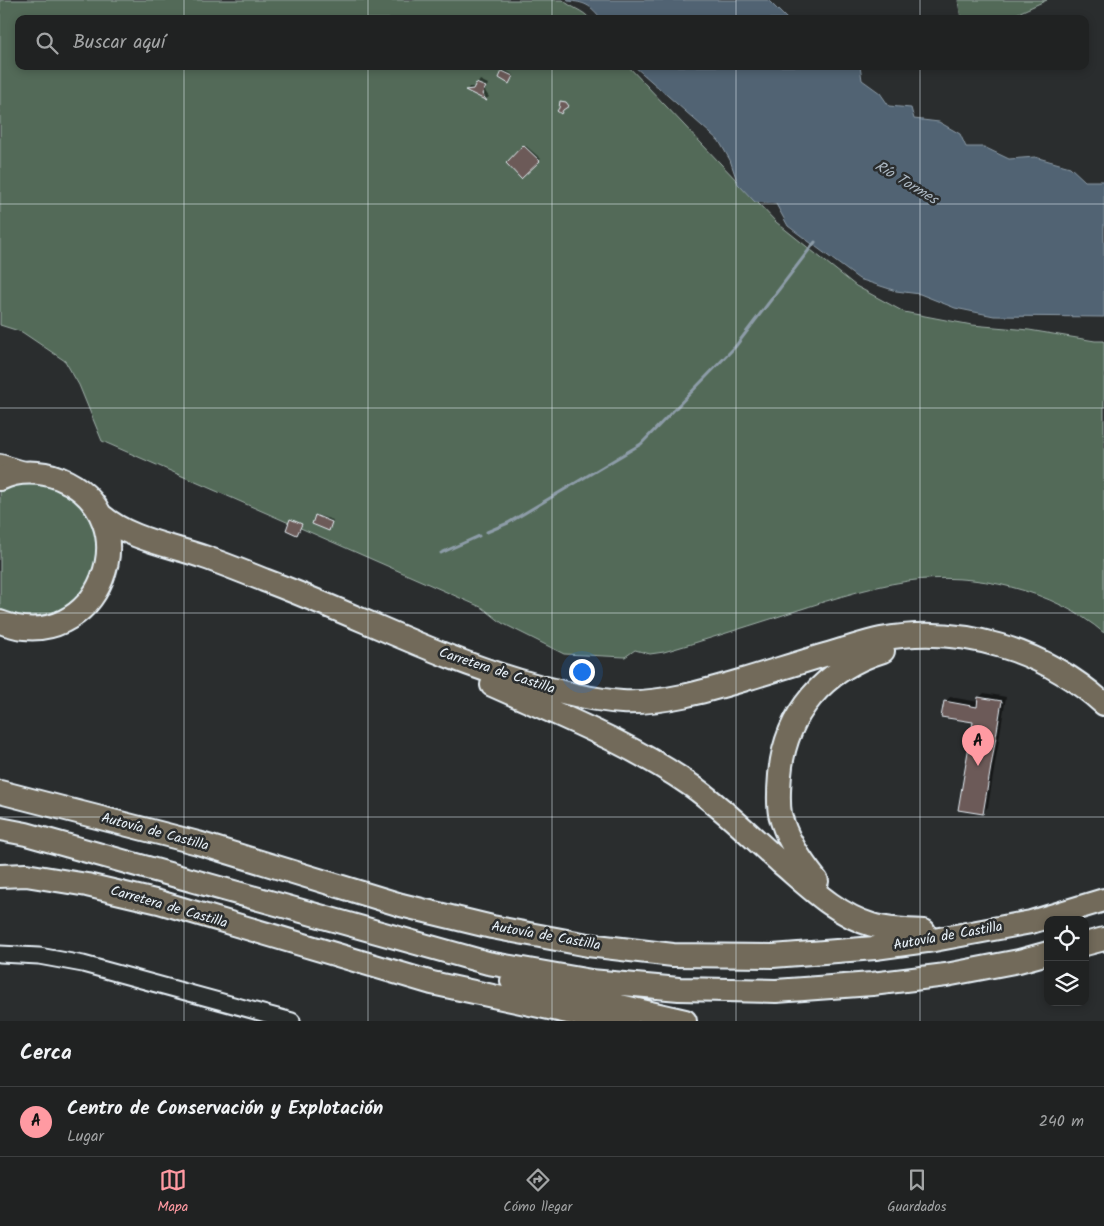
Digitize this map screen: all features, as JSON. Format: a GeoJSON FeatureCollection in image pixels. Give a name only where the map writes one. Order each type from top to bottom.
{"type":"FeatureCollection","features":[{"type":"Feature","properties":{"kind":"highway"},"geometry":{"type":"LineString","coordinates":[[0,479],[26,472],[49,474],[70,483],[88,497],[100,516],[107,534],[109,554],[105,573],[97,592],[84,607],[68,619],[50,626],[30,628],[3,626]]}},
{"type":"Feature","properties":{"kind":"highway","name":"Carretera de Castilla"},"geometry":{"type":"LineString","coordinates":[[100,516],[112,525],[132,535],[204,558],[274,584],[471,665],[514,680],[572,695],[622,702],[651,701],[712,689],[880,639],[925,635],[958,636],[1018,651],[1055,668],[1074,680],[1104,704]]}},
{"type":"Feature","properties":{"kind":"highway"},"geometry":{"type":"LineString","coordinates":[[343,612],[462,672],[616,740],[646,757],[692,786],[727,814],[809,888],[846,914],[870,924],[894,930],[934,932],[1048,908],[1104,889]]}},
{"type":"Feature","properties":{"kind":"highway"},"geometry":{"type":"LineString","coordinates":[[1104,721],[1087,704],[1056,682],[1032,669],[1009,660],[983,652],[952,647],[904,647],[882,652],[858,661],[839,672],[816,691],[800,712],[788,736],[782,755],[779,786],[780,814],[799,858],[819,883],[846,904],[870,917],[895,923],[944,924],[979,918],[1104,889]]}},
{"type":"Feature","properties":{"kind":"highway","name":"Autovía de Castilla"},"geometry":{"type":"LineString","coordinates":[[0,792],[198,842],[428,912],[492,927],[588,945],[672,955],[772,956],[875,948],[934,940],[1031,922],[1104,900]]}},
{"type":"Feature","properties":{"kind":"highway"},"geometry":{"type":"LineString","coordinates":[[0,829],[35,837],[488,963],[591,981],[679,989],[776,991],[872,984],[946,975],[1019,961],[1044,954]]}},
{"type":"Feature","properties":{"kind":"highway","name":"Carretera de Castilla"},"geometry":{"type":"LineString","coordinates":[[0,876],[26,875],[87,885],[159,902],[432,983],[577,1014],[627,1021]]}},
{"type":"Feature","properties":{"kind":"highway"},"geometry":{"type":"LineString","coordinates":[[318,915],[372,939],[477,972],[610,1005],[685,1021]]}},
{"type":"Feature","properties":{"kind":"highway"},"geometry":{"type":"LineString","coordinates":[[1089,943],[1104,939]]}},
{"type":"Feature","properties":{"kind":"main road"},"geometry":{"type":"LineString","coordinates":[[0,464],[26,472]]}},
{"type":"Feature","properties":{"kind":"street"},"geometry":{"type":"LineString","coordinates":[[0,954],[39,956],[83,964],[292,1021]]}},
{"type":"Feature","properties":{"kind":"green space"},"geometry":{"type":"Polygon","coordinates":[[[0,0],[563,0],[586,15],[15,15],[15,70],[632,70],[776,222],[856,286],[904,312],[972,325],[1029,330],[1104,341],[1104,633],[1084,618],[1061,605],[1012,587],[959,579],[933,579],[908,581],[858,592],[664,652],[650,654],[635,650],[625,657],[564,654],[502,623],[483,608],[102,441],[79,385],[65,361],[22,332],[0,325],[0,0]]]}},
{"type":"Feature","properties":{"kind":"green space"},"geometry":{"type":"Polygon","coordinates":[[[958,0],[1047,0],[1014,15],[960,15],[958,0]]]}},
{"type":"Feature","properties":{"kind":"green space"},"geometry":{"type":"Polygon","coordinates":[[[36,480],[77,498],[96,525],[98,569],[73,605],[43,619],[0,614],[0,486],[36,480]]]}},
{"type":"Feature","properties":{"kind":"water"},"geometry":{"type":"Polygon","coordinates":[[[768,0],[783,15],[598,15],[587,5],[568,1],[768,0]]]}},
{"type":"Feature","properties":{"kind":"water","name":"Río Tormes"},"geometry":{"type":"Polygon","coordinates":[[[639,70],[861,70],[862,80],[880,93],[889,106],[911,108],[914,119],[939,122],[960,134],[966,147],[984,147],[1009,159],[1035,157],[1070,167],[1085,181],[1104,181],[1104,317],[994,316],[955,308],[920,294],[896,291],[859,279],[788,226],[776,204],[755,202],[738,184],[730,160],[719,141],[639,70]]]}},
{"type":"Feature","properties":{"kind":"building"},"geometry":{"type":"Polygon","coordinates":[[[502,71],[513,76],[509,84],[499,78],[502,71]]]}},
{"type":"Feature","properties":{"kind":"building"},"geometry":{"type":"Polygon","coordinates":[[[476,83],[486,87],[482,94],[487,101],[465,90],[473,89],[476,83]]]}},
{"type":"Feature","properties":{"kind":"building"},"geometry":{"type":"Polygon","coordinates":[[[560,101],[566,102],[569,106],[561,114],[557,111],[560,101]]]}},
{"type":"Feature","properties":{"kind":"building"},"geometry":{"type":"Polygon","coordinates":[[[523,145],[540,161],[521,179],[506,163],[523,145]]]}},
{"type":"Feature","properties":{"kind":"building"},"geometry":{"type":"Polygon","coordinates":[[[315,515],[332,522],[329,531],[312,524],[315,515]]]}},
{"type":"Feature","properties":{"kind":"building"},"geometry":{"type":"Polygon","coordinates":[[[290,519],[302,524],[297,535],[286,530],[290,519]]]}},
{"type":"Feature","properties":{"kind":"building"},"geometry":{"type":"Polygon","coordinates":[[[978,697],[1002,701],[983,814],[958,810],[973,722],[941,717],[944,701],[977,707],[978,697]]]}},
{"type":"Feature","properties":{"kind":"waterway"},"geometry":{"type":"LineString","coordinates":[[487,532],[508,523],[641,444],[735,347],[815,242]]}},
{"type":"Feature","properties":{"kind":"waterway"},"geometry":{"type":"LineString","coordinates":[[441,553],[479,536]]}},
{"type":"Feature","properties":{"kind":"place","name":"Centro de Conservación y Explotación"},"geometry":{"type":"Point","coordinates":[978,766]}}]}
